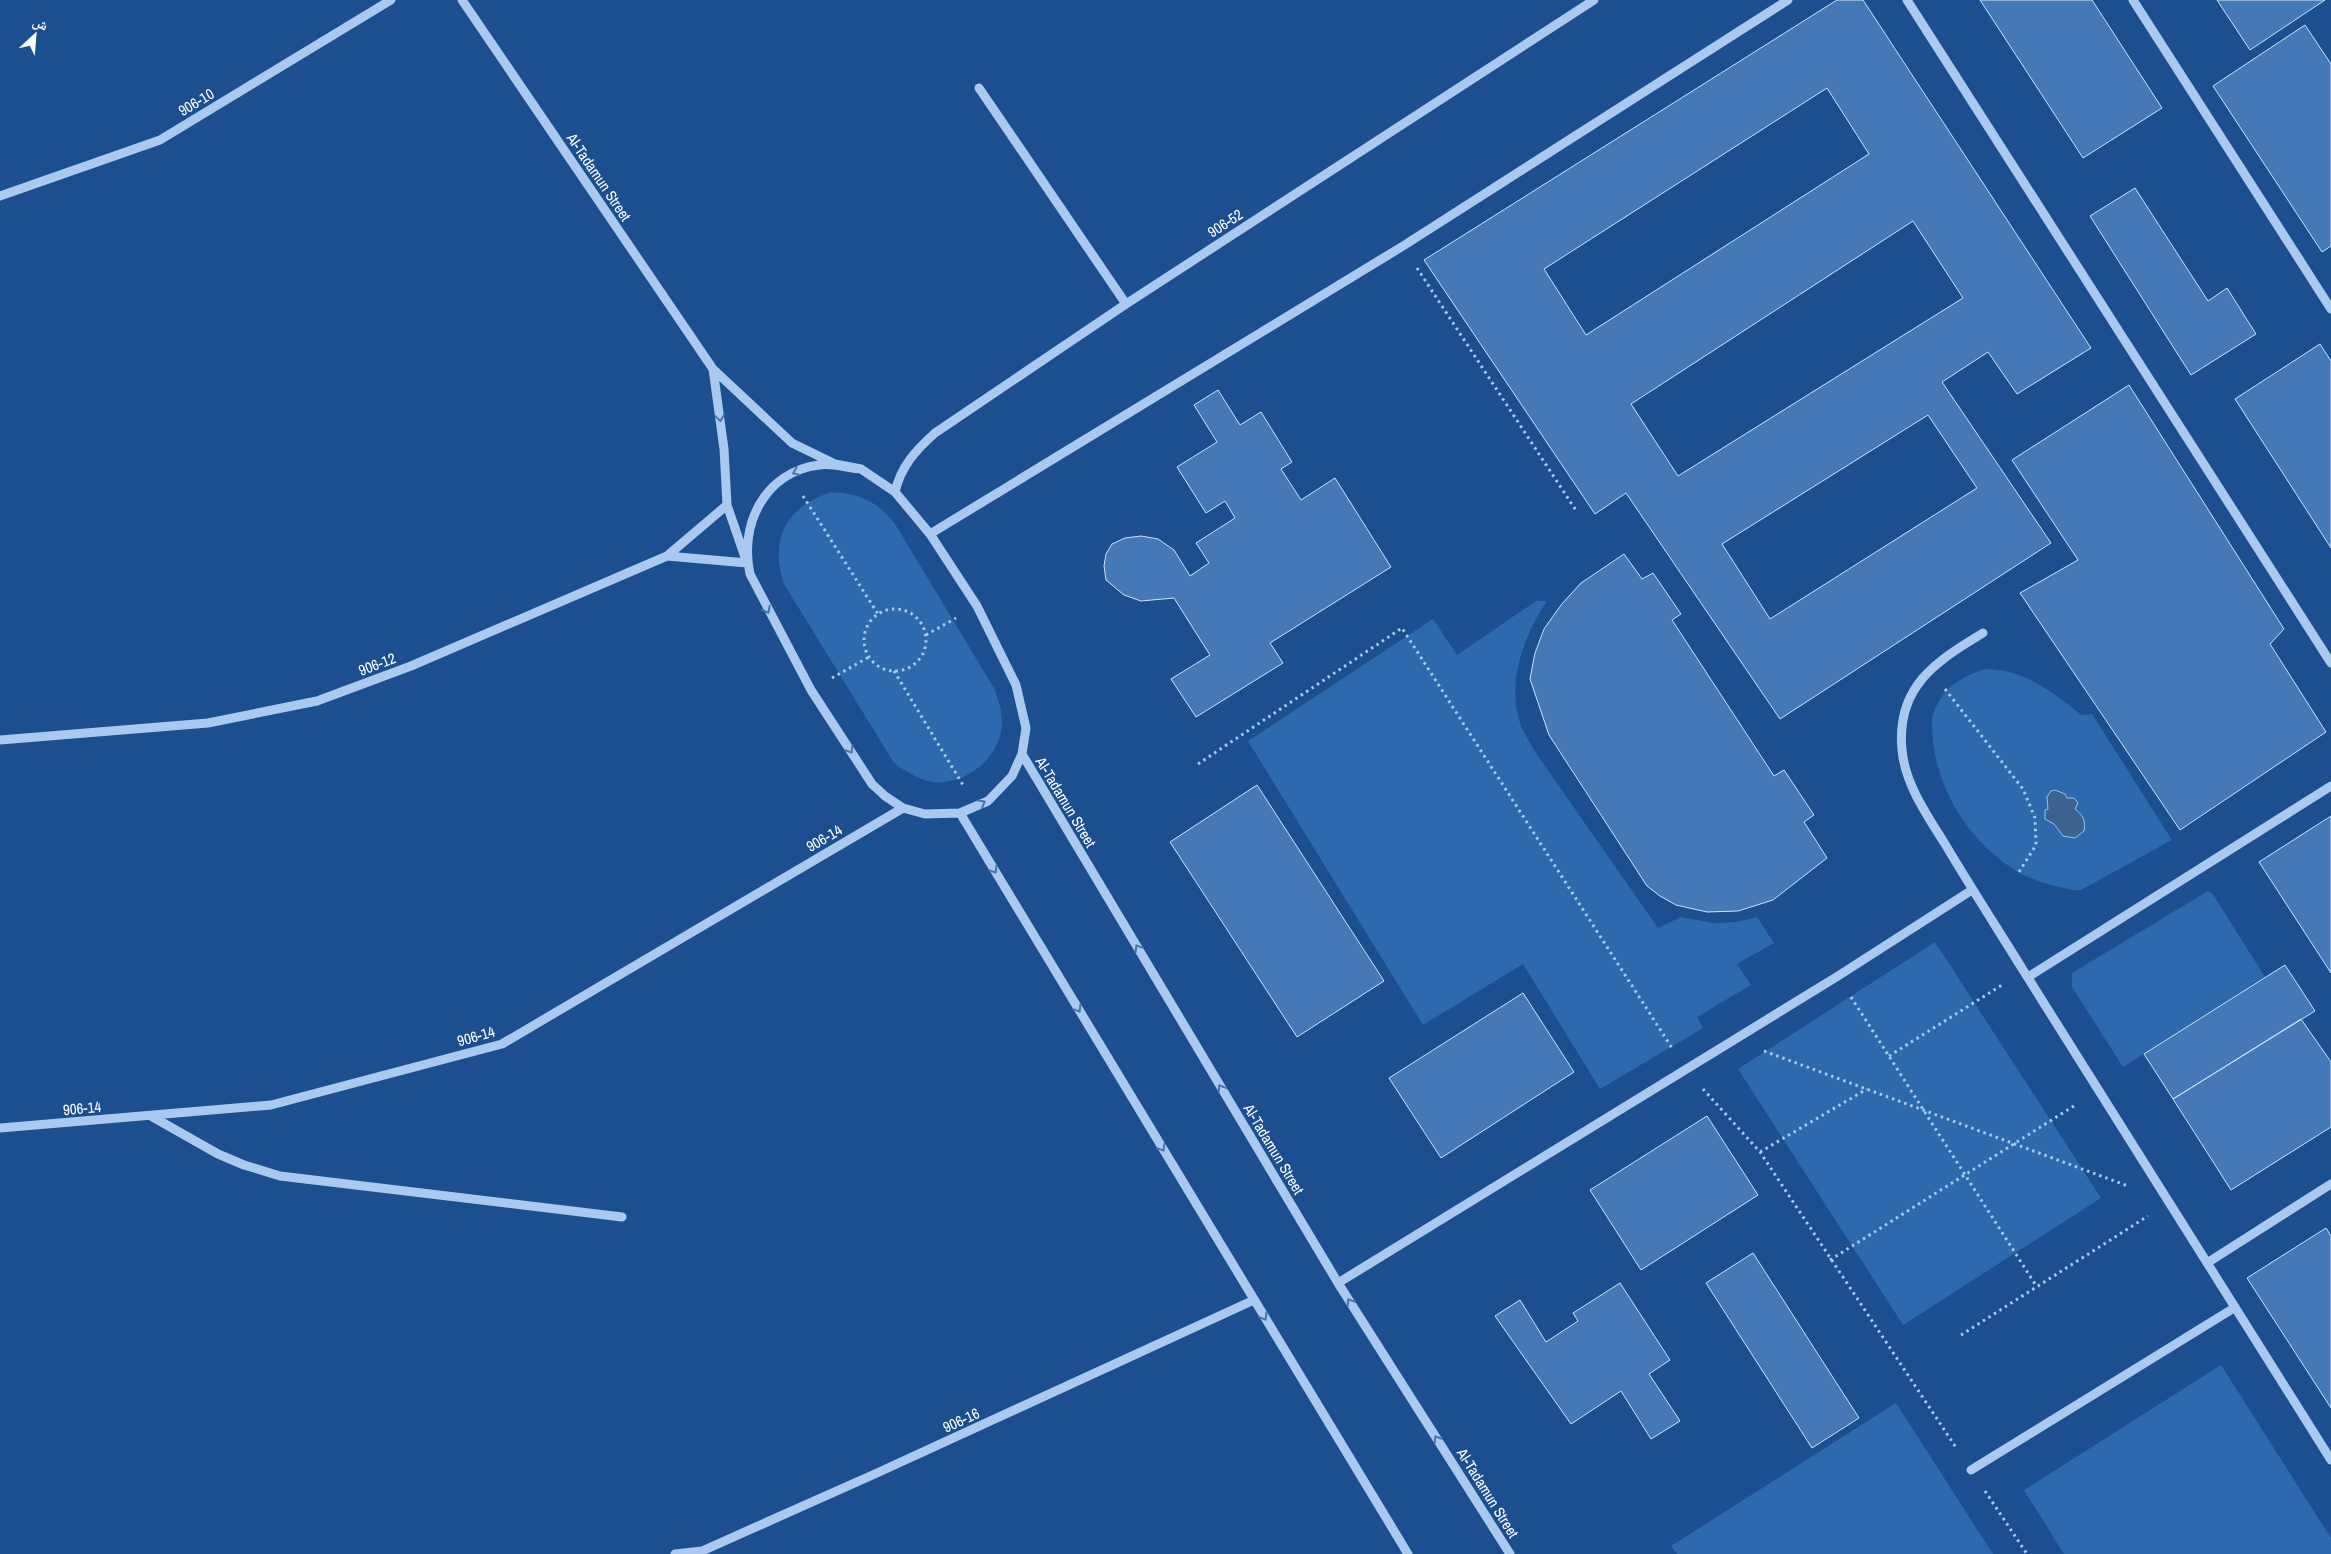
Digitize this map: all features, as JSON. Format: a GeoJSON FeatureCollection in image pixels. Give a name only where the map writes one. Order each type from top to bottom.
{"type":"FeatureCollection","features":[{"type":"Feature","properties":{"kind":"street","name":"906-10"},"geometry":{"type":"LineString","coordinates":[[0,196],[160,140],[391,0]]}},
{"type":"Feature","properties":{"kind":"street","name":"Al-Tadamun Street"},"geometry":{"type":"LineString","coordinates":[[462,0],[713,369],[792,443],[835,464],[861,469],[895,492],[930,534],[977,606],[1016,685],[1026,728],[1022,754],[1012,776],[988,801],[960,813],[925,814],[903,808],[885,796],[872,784],[811,690],[754,585],[727,505],[724,449],[713,369]]}},
{"type":"Feature","properties":{"kind":"street","name":"906-52"},"geometry":{"type":"LineString","coordinates":[[895,492],[904,466],[918,448],[935,433],[1126,304],[1594,0]]}},
{"type":"Feature","properties":{"kind":"street"},"geometry":{"type":"LineString","coordinates":[[930,534],[1403,246],[1788,0]]}},
{"type":"Feature","properties":{"kind":"street"},"geometry":{"type":"LineString","coordinates":[[1907,0],[2331,663]]}},
{"type":"Feature","properties":{"kind":"street"},"geometry":{"type":"LineString","coordinates":[[2133,0],[2331,309]]}},
{"type":"Feature","properties":{"kind":"street"},"geometry":{"type":"LineString","coordinates":[[980,88],[1126,304]]}},
{"type":"Feature","properties":{"kind":"street","name":"Al-Tadamun Street"},"geometry":{"type":"LineString","coordinates":[[747,563],[750,522],[755,510],[767,492],[790,474],[820,464],[861,469]]}},
{"type":"Feature","properties":{"kind":"street","name":"906-12"},"geometry":{"type":"LineString","coordinates":[[0,740],[208,723],[316,701],[411,666],[667,556],[727,505]]}},
{"type":"Feature","properties":{"kind":"street"},"geometry":{"type":"LineString","coordinates":[[667,556],[747,563]]}},
{"type":"Feature","properties":{"kind":"street"},"geometry":{"type":"LineString","coordinates":[[1983,633],[1951,653],[1931,670],[1919,683],[1902,713],[1902,752],[1910,784],[1972,890],[2331,1460]]}},
{"type":"Feature","properties":{"kind":"street","name":"Al-Tadamun Street"},"geometry":{"type":"LineString","coordinates":[[1022,754],[1338,1283],[1510,1554]]}},
{"type":"Feature","properties":{"kind":"street"},"geometry":{"type":"LineString","coordinates":[[2026,974],[2331,786]]}},
{"type":"Feature","properties":{"kind":"street","name":"906-14"},"geometry":{"type":"LineString","coordinates":[[0,1128],[271,1106],[502,1044],[903,808]]}},
{"type":"Feature","properties":{"kind":"street"},"geometry":{"type":"LineString","coordinates":[[960,813],[1408,1554]]}},
{"type":"Feature","properties":{"kind":"street"},"geometry":{"type":"LineString","coordinates":[[1338,1283],[1838,976],[1972,890]]}},
{"type":"Feature","properties":{"kind":"street"},"geometry":{"type":"LineString","coordinates":[[151,1116],[218,1154],[244,1165],[280,1176],[622,1217]]}},
{"type":"Feature","properties":{"kind":"street"},"geometry":{"type":"LineString","coordinates":[[2207,1263],[2331,1184]]}},
{"type":"Feature","properties":{"kind":"street","name":"906-16"},"geometry":{"type":"LineString","coordinates":[[675,1554],[702,1551],[1254,1300]]}},
{"type":"Feature","properties":{"kind":"street"},"geometry":{"type":"LineString","coordinates":[[1971,1470],[2234,1308]]}},
{"type":"Feature","properties":{"kind":"path"},"geometry":{"type":"LineString","coordinates":[[1403,246],[1577,512]]}},
{"type":"Feature","properties":{"kind":"path"},"geometry":{"type":"LineString","coordinates":[[790,474],[878,614]]}},
{"type":"Feature","properties":{"kind":"path"},"geometry":{"type":"LineString","coordinates":[[926,635],[977,606]]}},
{"type":"Feature","properties":{"kind":"path"},"geometry":{"type":"LineString","coordinates":[[888,609],[908,611],[917,617],[923,625],[926,635],[927,644],[918,661],[912,667],[894,671],[875,664],[865,648],[864,638],[871,620],[888,609]]}},
{"type":"Feature","properties":{"kind":"path"},"geometry":{"type":"LineString","coordinates":[[1198,764],[1402,628],[1685,1069],[1760,1152],[2026,1554]]}},
{"type":"Feature","properties":{"kind":"path"},"geometry":{"type":"LineString","coordinates":[[811,690],[869,657]]}},
{"type":"Feature","properties":{"kind":"path"},"geometry":{"type":"LineString","coordinates":[[1931,670],[2023,790],[2035,818],[2036,845],[2019,872]]}},
{"type":"Feature","properties":{"kind":"path"},"geometry":{"type":"LineString","coordinates":[[894,671],[976,807]]}},
{"type":"Feature","properties":{"kind":"path"},"geometry":{"type":"LineString","coordinates":[[1889,1056],[2026,974]]}},
{"type":"Feature","properties":{"kind":"path"},"geometry":{"type":"LineString","coordinates":[[1838,976],[2037,1287]]}},
{"type":"Feature","properties":{"kind":"path"},"geometry":{"type":"LineString","coordinates":[[1732,1040],[2169,1202]]}},
{"type":"Feature","properties":{"kind":"path"},"geometry":{"type":"LineString","coordinates":[[1760,1152],[1868,1089]]}},
{"type":"Feature","properties":{"kind":"path"},"geometry":{"type":"LineString","coordinates":[[1830,1260],[2098,1091]]}},
{"type":"Feature","properties":{"kind":"path"},"geometry":{"type":"LineString","coordinates":[[1960,1335],[2169,1202]]}},
{"type":"Feature","properties":{"kind":"shaded area"},"geometry":{"type":"Polygon","coordinates":[[[831,492],[868,500],[882,510],[895,524],[994,688],[1001,715],[1000,737],[987,760],[966,776],[941,782],[928,781],[910,774],[894,763],[784,584],[779,552],[780,539],[785,527],[792,516],[803,507],[831,492]]]}},
{"type":"Feature","properties":{"kind":"shaded area"},"geometry":{"type":"Polygon","coordinates":[[[1536,601],[1547,601],[1524,645],[1516,677],[1515,694],[1521,726],[1538,756],[1658,928],[1681,917],[1713,923],[1737,922],[1757,917],[1774,943],[1737,964],[1751,985],[1697,1017],[1703,1028],[1600,1089],[1523,964],[1423,1025],[1248,741],[1433,619],[1457,655],[1536,601]]]}},
{"type":"Feature","properties":{"kind":"shaded area"},"geometry":{"type":"Polygon","coordinates":[[[1986,669],[2000,670],[2025,677],[2060,698],[2081,715],[2092,714],[2172,840],[2081,890],[2057,887],[2032,879],[2017,872],[1995,855],[1968,828],[1948,795],[1936,759],[1932,727],[1934,711],[1950,687],[1963,678],[1986,669]]]}},
{"type":"Feature","properties":{"kind":"shaded area"},"geometry":{"type":"Polygon","coordinates":[[[2055,790],[2065,794],[2067,798],[2074,798],[2078,803],[2075,809],[2083,818],[2085,827],[2084,831],[2075,838],[2063,836],[2054,824],[2045,819],[2045,810],[2048,809],[2047,797],[2051,791],[2055,790]]]}},
{"type":"Feature","properties":{"kind":"shaded area"},"geometry":{"type":"Polygon","coordinates":[[[2208,891],[2212,893],[2265,977],[2123,1067],[2072,987],[2072,973],[2208,891]]]}},
{"type":"Feature","properties":{"kind":"shaded area"},"geometry":{"type":"Polygon","coordinates":[[[1935,942],[2101,1198],[1903,1325],[1738,1069],[1935,942]]]}},
{"type":"Feature","properties":{"kind":"shaded area"},"geometry":{"type":"Polygon","coordinates":[[[2221,1365],[2331,1538],[2331,1554],[2064,1554],[2024,1490],[2221,1365]]]}},
{"type":"Feature","properties":{"kind":"shaded area"},"geometry":{"type":"Polygon","coordinates":[[[1896,1403],[1993,1554],[1677,1554],[1671,1546],[1896,1403]]]}},
{"type":"Feature","properties":{"kind":"building"},"geometry":{"type":"Polygon","coordinates":[[[1837,0],[1863,0],[2091,348],[2017,394],[1988,352],[1942,382],[2051,543],[1780,719],[1626,493],[1595,514],[1424,260],[1837,0]],[[1827,88],[1544,269],[1586,335],[1869,154],[1827,88]],[[1913,221],[1631,404],[1678,476],[1963,298],[1913,221]],[[1928,415],[1722,544],[1770,619],[1977,488],[1928,415]]]}},
{"type":"Feature","properties":{"kind":"building"},"geometry":{"type":"Polygon","coordinates":[[[1980,0],[2092,0],[2162,108],[2083,158],[1980,0]]]}},
{"type":"Feature","properties":{"kind":"building"},"geometry":{"type":"Polygon","coordinates":[[[2217,0],[2325,0],[2250,50],[2217,0]]]}},
{"type":"Feature","properties":{"kind":"building"},"geometry":{"type":"Polygon","coordinates":[[[2305,25],[2331,64],[2331,246],[2322,252],[2213,86],[2305,25]]]}},
{"type":"Feature","properties":{"kind":"building"},"geometry":{"type":"Polygon","coordinates":[[[2135,188],[2208,301],[2227,288],[2256,334],[2191,375],[2090,216],[2135,188]]]}},
{"type":"Feature","properties":{"kind":"building"},"geometry":{"type":"Polygon","coordinates":[[[2320,344],[2331,361],[2331,548],[2235,399],[2320,344]]]}},
{"type":"Feature","properties":{"kind":"building"},"geometry":{"type":"Polygon","coordinates":[[[2129,385],[2284,629],[2270,644],[2326,732],[2180,830],[2020,593],[2078,560],[2012,460],[2129,385]]]}},
{"type":"Feature","properties":{"kind":"building"},"geometry":{"type":"Polygon","coordinates":[[[1218,390],[1240,425],[1261,412],[1292,462],[1281,469],[1301,500],[1335,478],[1391,567],[1270,643],[1283,663],[1196,717],[1171,679],[1210,655],[1174,598],[1141,601],[1124,595],[1106,580],[1104,566],[1106,554],[1112,544],[1125,538],[1141,536],[1158,539],[1174,550],[1190,576],[1209,563],[1196,543],[1235,518],[1225,501],[1206,513],[1177,467],[1217,442],[1194,405],[1218,390]]]}},
{"type":"Feature","properties":{"kind":"building"},"geometry":{"type":"Polygon","coordinates":[[[1624,554],[1642,579],[1653,573],[1681,614],[1672,620],[1774,776],[1784,770],[1814,815],[1804,822],[1827,858],[1773,900],[1738,911],[1707,912],[1676,905],[1660,896],[1647,886],[1549,735],[1530,679],[1535,653],[1544,629],[1561,605],[1581,583],[1624,554]]]}},
{"type":"Feature","properties":{"kind":"building"},"geometry":{"type":"Polygon","coordinates":[[[1257,785],[1384,981],[1297,1037],[1170,842],[1257,785]]]}},
{"type":"Feature","properties":{"kind":"building"},"geometry":{"type":"Polygon","coordinates":[[[2331,816],[2331,973],[2259,862],[2331,816]]]}},
{"type":"Feature","properties":{"kind":"building"},"geometry":{"type":"Polygon","coordinates":[[[2285,965],[2315,1011],[2173,1099],[2144,1054],[2285,965]]]}},
{"type":"Feature","properties":{"kind":"building"},"geometry":{"type":"Polygon","coordinates":[[[1523,993],[1574,1072],[1441,1158],[1389,1078],[1523,993]]]}},
{"type":"Feature","properties":{"kind":"building"},"geometry":{"type":"Polygon","coordinates":[[[2301,1019],[2331,1062],[2331,1127],[2231,1190],[2173,1099],[2301,1019]]]}},
{"type":"Feature","properties":{"kind":"building"},"geometry":{"type":"Polygon","coordinates":[[[1707,1116],[1758,1195],[1641,1270],[1590,1190],[1707,1116]]]}},
{"type":"Feature","properties":{"kind":"building"},"geometry":{"type":"Polygon","coordinates":[[[2326,1228],[2331,1236],[2331,1408],[2247,1278],[2326,1228]]]}},
{"type":"Feature","properties":{"kind":"building"},"geometry":{"type":"Polygon","coordinates":[[[1753,1253],[1859,1418],[1812,1448],[1706,1283],[1753,1253]]]}},
{"type":"Feature","properties":{"kind":"building"},"geometry":{"type":"Polygon","coordinates":[[[1620,1283],[1670,1360],[1649,1374],[1680,1421],[1651,1439],[1621,1391],[1571,1424],[1495,1316],[1520,1300],[1546,1342],[1578,1321],[1573,1313],[1620,1283]]]}}]}
